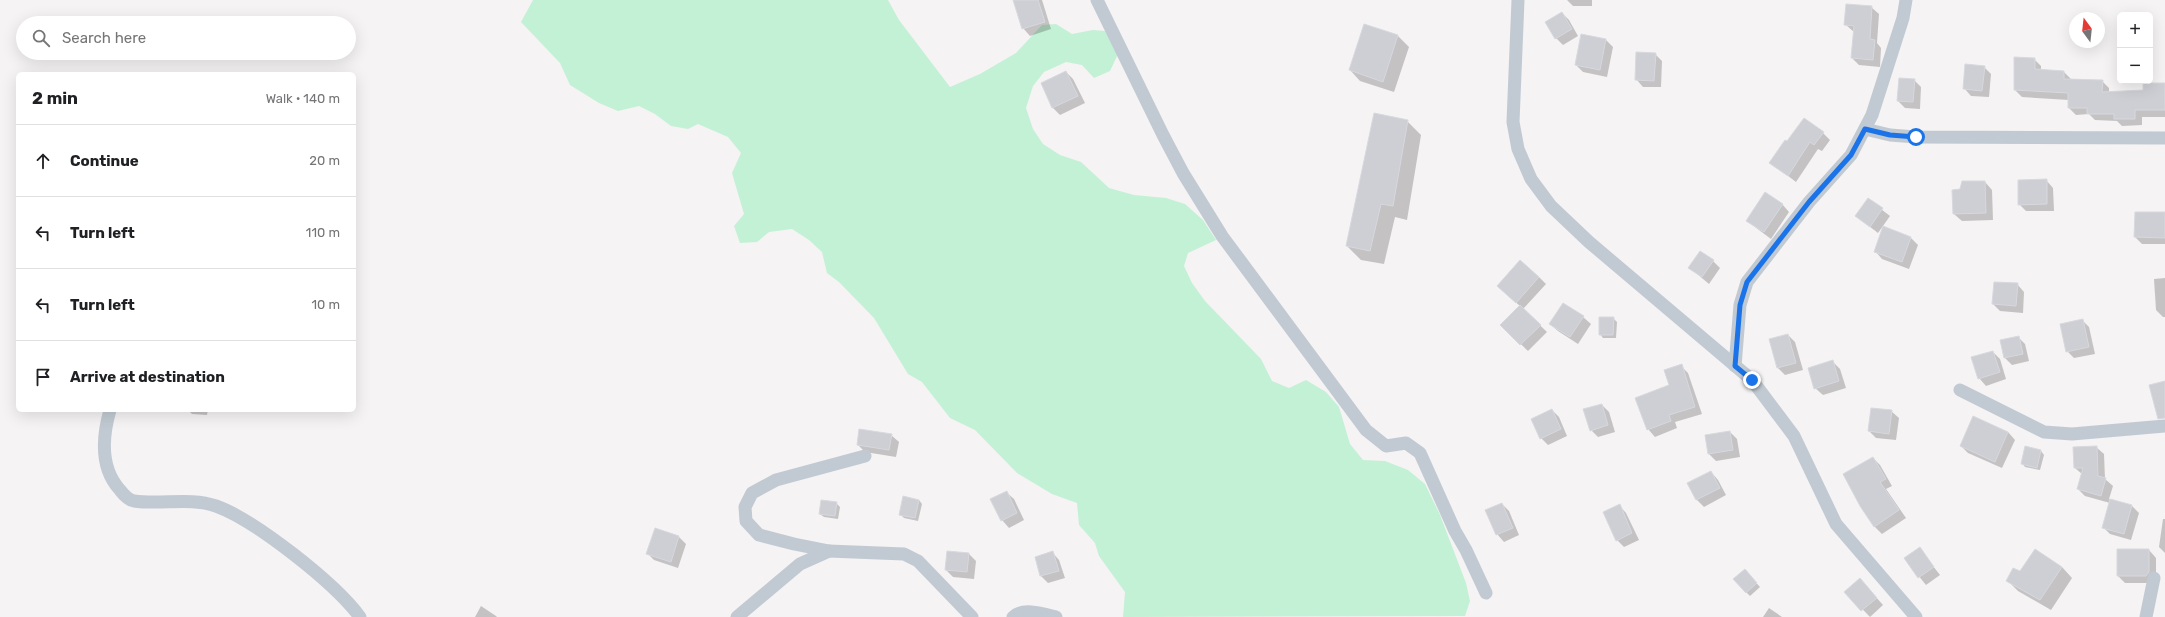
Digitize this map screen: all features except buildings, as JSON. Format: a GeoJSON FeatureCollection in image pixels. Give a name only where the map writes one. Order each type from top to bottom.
{"type":"FeatureCollection","features":[{"type":"Feature","properties":{"kind":"street"},"geometry":{"type":"LineString","coordinates":[[1097,0],[1169,148],[1222,236],[1366,430],[1386,446],[1406,443],[1420,453],[1455,531],[1466,550],[1486,593]]}},
{"type":"Feature","properties":{"kind":"street"},"geometry":{"type":"LineString","coordinates":[[1518,0],[1513,122],[1518,149],[1531,179],[1551,206],[1589,242],[1752,380],[1794,436],[1836,524],[1916,617]]}},
{"type":"Feature","properties":{"kind":"street"},"geometry":{"type":"LineString","coordinates":[[1735,366],[1740,305],[1747,282],[1809,202],[1851,155],[1872,115],[1903,18],[1906,0]]}},
{"type":"Feature","properties":{"kind":"street"},"geometry":{"type":"LineString","coordinates":[[1865,129],[1890,135],[1916,137],[2165,138]]}},
{"type":"Feature","properties":{"kind":"street"},"geometry":{"type":"LineString","coordinates":[[1960,390],[2044,432],[2072,434],[2165,426]]}},
{"type":"Feature","properties":{"kind":"street"},"geometry":{"type":"LineString","coordinates":[[110,412],[105,438],[105,462],[109,478],[121,492],[132,500],[152,502],[194,501],[215,505],[235,514],[279,544],[326,582],[353,608],[360,617]]}},
{"type":"Feature","properties":{"kind":"street"},"geometry":{"type":"LineString","coordinates":[[866,456],[776,480],[752,493],[744,507],[746,522],[759,535],[794,544],[830,551],[904,554],[918,561],[972,617]]}},
{"type":"Feature","properties":{"kind":"street"},"geometry":{"type":"LineString","coordinates":[[737,617],[764,592],[800,564],[830,551]]}},
{"type":"Feature","properties":{"kind":"street"},"geometry":{"type":"LineString","coordinates":[[2146,617],[2154,578]]}},
{"type":"Feature","properties":{"kind":"street"},"geometry":{"type":"LineString","coordinates":[[1013,617],[1016,614],[1028,612],[1056,617]]}},
{"type":"Feature","properties":{"kind":"green space"},"geometry":{"type":"Polygon","coordinates":[[[533,0],[888,0],[899,20],[950,87],[980,74],[1016,53],[1042,25],[1056,24],[1072,34],[1093,30],[1105,31],[1118,54],[1110,71],[1094,78],[1082,65],[1066,62],[1044,72],[1033,86],[1026,108],[1033,129],[1043,144],[1060,155],[1081,162],[1109,188],[1134,195],[1166,198],[1185,204],[1203,220],[1216,240],[1188,253],[1184,266],[1192,283],[1205,301],[1261,359],[1272,381],[1289,388],[1306,380],[1326,392],[1339,407],[1350,444],[1363,460],[1385,461],[1408,470],[1425,484],[1440,515],[1466,583],[1470,601],[1465,616],[1123,617],[1125,592],[1099,556],[1095,543],[1079,525],[1077,503],[1052,494],[1017,473],[975,430],[950,418],[922,382],[908,374],[874,318],[839,282],[827,273],[822,252],[809,240],[792,229],[769,232],[757,242],[740,243],[734,226],[744,214],[732,173],[741,153],[728,137],[698,124],[688,129],[671,126],[655,114],[639,106],[618,111],[599,103],[570,85],[560,63],[521,22],[533,0]]]}},
{"type":"Feature","properties":{"kind":"route"},"geometry":{"type":"LineString","coordinates":[[1752,380],[1735,366],[1740,305],[1747,282],[1809,202],[1851,155],[1865,129],[1890,135],[1916,137]]}}]}
